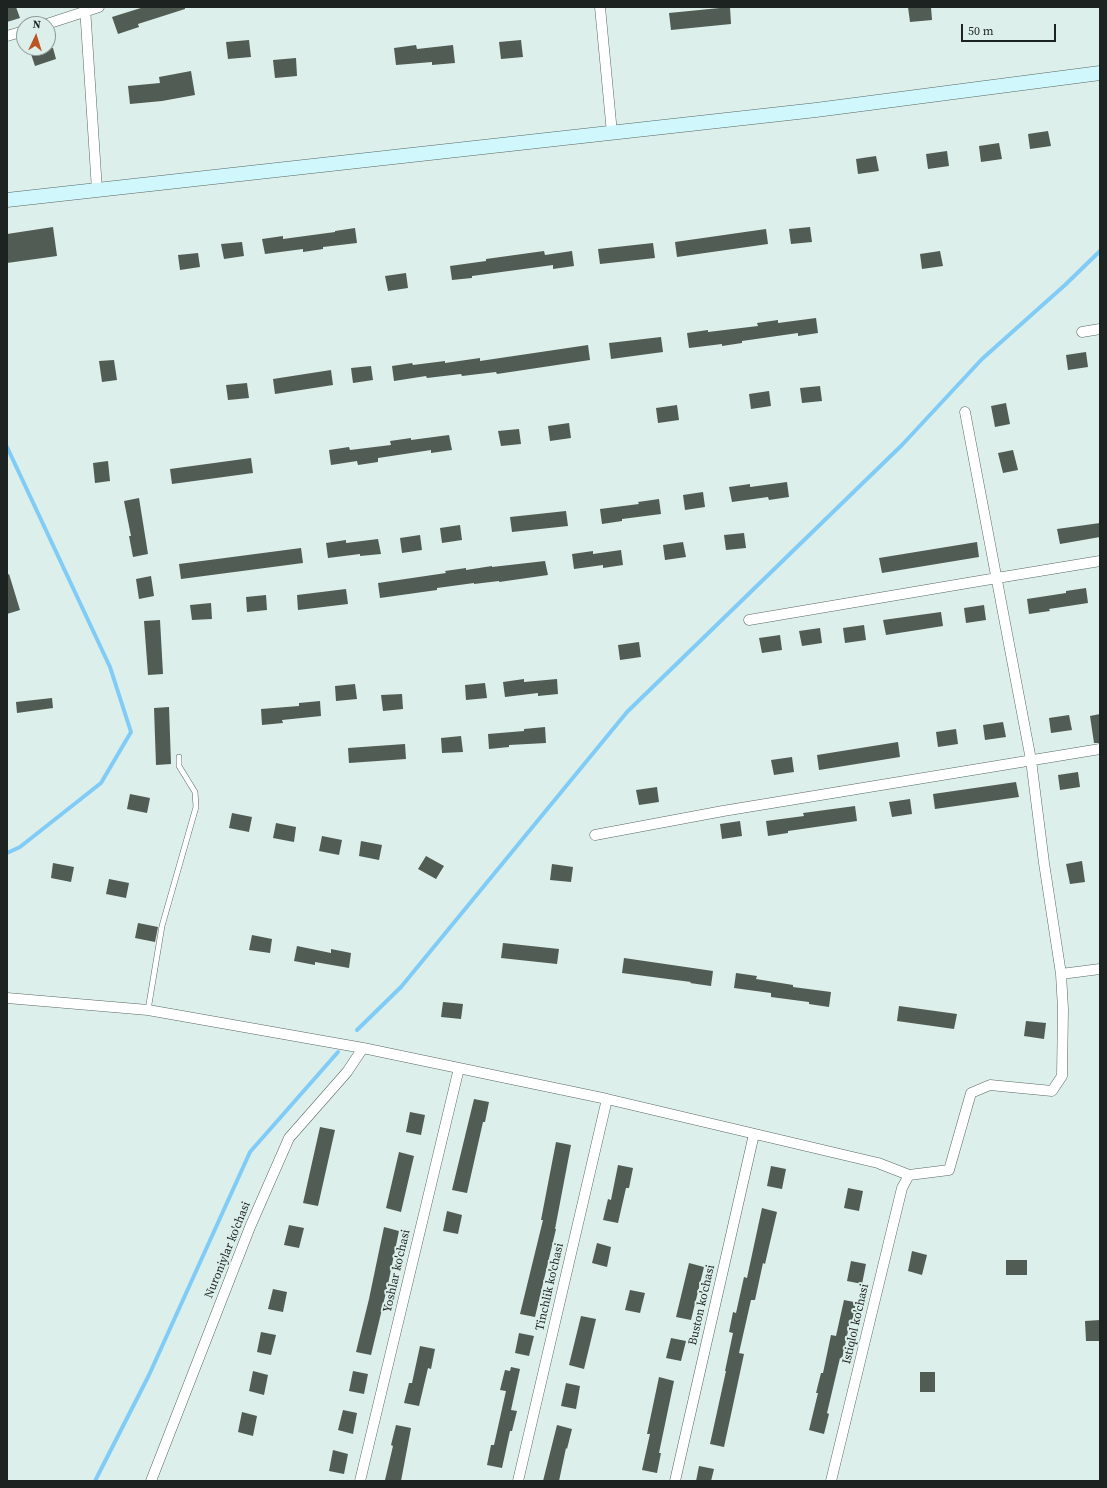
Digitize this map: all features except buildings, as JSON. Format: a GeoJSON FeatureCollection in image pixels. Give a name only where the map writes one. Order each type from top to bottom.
{"type":"FeatureCollection","features":[{"type":"Feature","properties":{"kind":"main road"},"geometry":{"type":"LineString","coordinates":[[7,200],[816,110],[1100,72]]}},
{"type":"Feature","properties":{"kind":"street"},"geometry":{"type":"LineString","coordinates":[[56,20],[85,9],[99,7]]}},
{"type":"Feature","properties":{"kind":"street"},"geometry":{"type":"LineString","coordinates":[[600,7],[612,133]]}},
{"type":"Feature","properties":{"kind":"street"},"geometry":{"type":"LineString","coordinates":[[85,9],[97,190]]}},
{"type":"Feature","properties":{"kind":"street"},"geometry":{"type":"LineString","coordinates":[[1082,332],[1100,329]]}},
{"type":"Feature","properties":{"kind":"street"},"geometry":{"type":"LineString","coordinates":[[7,998],[148,1010],[363,1048],[607,1099],[878,1163],[909,1175],[949,1170],[971,1093],[990,1085],[1052,1091],[1062,1076],[1063,1010],[1061,974],[1044,863],[1031,760],[965,412]]}},
{"type":"Feature","properties":{"kind":"street"},"geometry":{"type":"LineString","coordinates":[[749,620],[1100,562]]}},
{"type":"Feature","properties":{"kind":"street"},"geometry":{"type":"LineString","coordinates":[[595,836],[723,811],[1100,749]]}},
{"type":"Feature","properties":{"kind":"street"},"geometry":{"type":"LineString","coordinates":[[1061,974],[1100,969]]}},
{"type":"Feature","properties":{"kind":"street","name":"Nuroniylar ko'chasi"},"geometry":{"type":"LineString","coordinates":[[151,1481],[250,1228],[289,1138],[347,1072],[363,1048]]}},
{"type":"Feature","properties":{"kind":"street","name":"Yoshlar ko'chasi"},"geometry":{"type":"LineString","coordinates":[[360,1481],[459,1068]]}},
{"type":"Feature","properties":{"kind":"street","name":"Tinchlik ko'chasi"},"geometry":{"type":"LineString","coordinates":[[518,1481],[607,1099]]}},
{"type":"Feature","properties":{"kind":"street","name":"Buston ko'chasi"},"geometry":{"type":"LineString","coordinates":[[675,1481],[754,1134]]}},
{"type":"Feature","properties":{"kind":"street","name":"Istiqlol ko'chasi"},"geometry":{"type":"LineString","coordinates":[[831,1481],[902,1188],[909,1175]]}},
{"type":"Feature","properties":{"kind":"lane"},"geometry":{"type":"LineString","coordinates":[[148,1010],[162,926],[196,807],[194,792],[179,766],[179,757]]}},
{"type":"Feature","properties":{"kind":"waterway"},"geometry":{"type":"LineString","coordinates":[[357,1030],[401,987],[627,712],[902,445],[982,359],[1065,285],[1100,251]]}},
{"type":"Feature","properties":{"kind":"waterway"},"geometry":{"type":"LineString","coordinates":[[7,447],[110,667],[131,732],[101,783],[20,847],[7,853]]}},
{"type":"Feature","properties":{"kind":"waterway"},"geometry":{"type":"LineString","coordinates":[[95,1481],[149,1375],[250,1152],[338,1052]]}}]}
